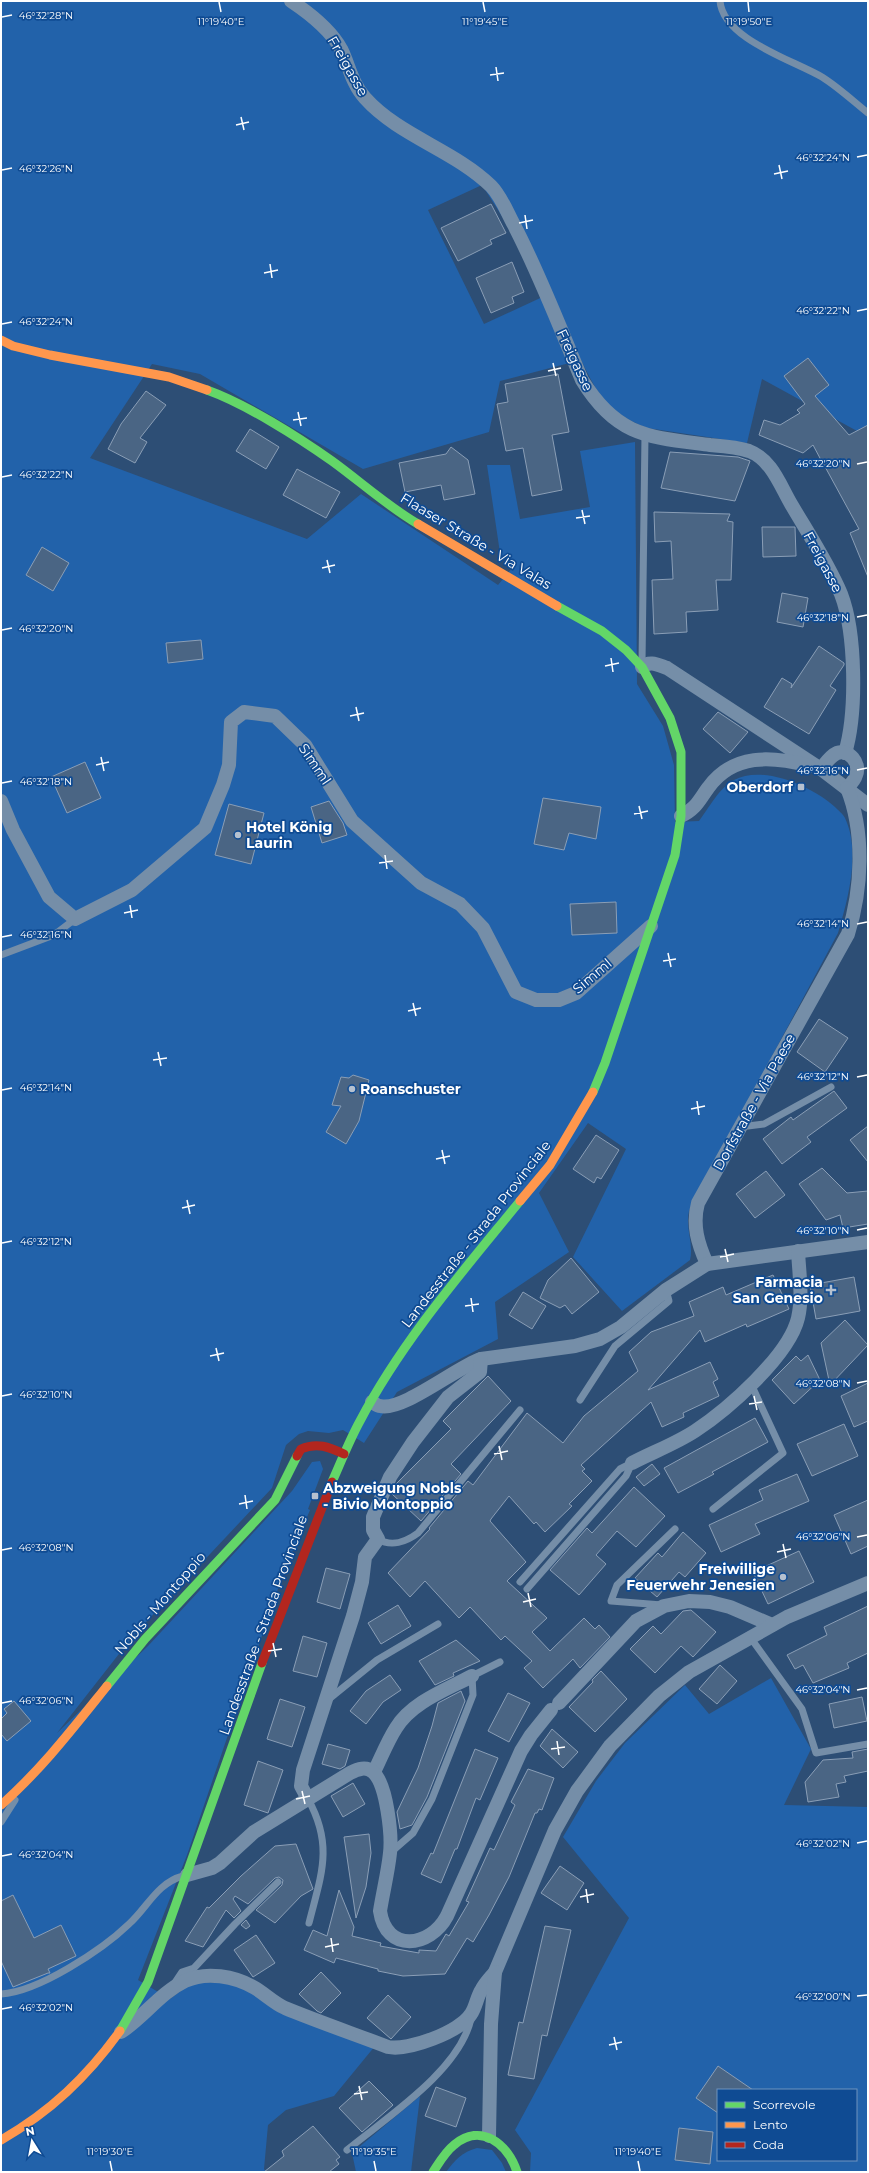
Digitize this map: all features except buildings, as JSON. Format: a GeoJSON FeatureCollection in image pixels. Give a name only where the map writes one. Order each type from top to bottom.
{"type":"FeatureCollection","features":[{"type":"Feature","properties":{"kind":"main road","name":"Flaaser Straße - Via Valas"},"geometry":{"type":"LineString","coordinates":[[1,340],[13,346],[50,355],[169,377],[220,395],[284,430],[332,461],[396,511],[449,544],[602,631],[626,650],[642,668],[670,718],[680,752],[681,816],[675,855],[652,926]]}},
{"type":"Feature","properties":{"kind":"main road","name":"Landesstraße - Strada Provinciale"},"geometry":{"type":"LineString","coordinates":[[1,2140],[52,2108],[87,2074],[119,2034],[133,2012],[148,1982],[286,1597],[324,1498],[344,1454],[372,1402],[399,1358],[444,1294],[550,1165],[589,1101],[605,1063],[652,926]]}},
{"type":"Feature","properties":{"kind":"main road","name":"Nobls - Montoppio"},"geometry":{"type":"LineString","coordinates":[[1,1805],[16,1792],[57,1748],[145,1639],[275,1500],[302,1449],[308,1445],[316,1443],[344,1454]]}},
{"type":"Feature","properties":{"kind":"main road"},"geometry":{"type":"LineString","coordinates":[[433,2172],[447,2151],[456,2143],[477,2135],[489,2136],[500,2142],[509,2150],[517,2172]]}},
{"type":"Feature","properties":{"kind":"street","name":"Freigasse"},"geometry":{"type":"LineString","coordinates":[[291,1],[316,20],[334,39],[340,48],[354,82],[363,96],[374,108],[458,162],[492,187],[525,246],[582,380],[594,400],[607,414],[621,424],[645,435],[749,451],[769,466],[835,581],[847,615],[852,665],[852,706],[850,735],[845,753]]}},
{"type":"Feature","properties":{"kind":"street"},"geometry":{"type":"LineString","coordinates":[[642,668],[647,663],[653,663],[667,668],[821,769],[847,788],[865,798]]}},
{"type":"Feature","properties":{"kind":"street","name":"Simml"},"geometry":{"type":"LineString","coordinates":[[74,919],[132,890],[205,828],[223,785],[229,766],[231,722],[244,712],[275,716],[305,745],[352,821],[421,883],[460,904],[483,928],[516,992],[536,1000],[558,1000],[576,993],[652,926]]}},
{"type":"Feature","properties":{"kind":"street"},"geometry":{"type":"LineString","coordinates":[[821,769],[832,756],[838,753],[845,753],[851,756],[857,766],[857,774],[847,788]]}},
{"type":"Feature","properties":{"kind":"street"},"geometry":{"type":"LineString","coordinates":[[681,816],[698,805],[709,787],[724,771],[735,764],[748,760],[772,759],[784,760],[821,769]]}},
{"type":"Feature","properties":{"kind":"street","name":"Dorfstraße - Via Paese"},"geometry":{"type":"LineString","coordinates":[[707,1264],[696,1232],[694,1216],[698,1203],[848,934],[859,881],[858,830],[852,799],[847,788]]}},
{"type":"Feature","properties":{"kind":"street"},"geometry":{"type":"LineString","coordinates":[[1,801],[13,830],[49,896],[74,919]]}},
{"type":"Feature","properties":{"kind":"street"},"geometry":{"type":"LineString","coordinates":[[372,1402],[380,1406],[397,1404],[425,1390],[469,1363],[482,1359],[575,1346],[600,1339],[620,1328],[666,1290],[707,1264],[868,1242]]}},
{"type":"Feature","properties":{"kind":"street"},"geometry":{"type":"LineString","coordinates":[[632,1462],[694,1432],[727,1406],[751,1384],[786,1345],[798,1318],[800,1300],[798,1251]]}},
{"type":"Feature","properties":{"kind":"street"},"geometry":{"type":"LineString","coordinates":[[308,1799],[301,1786],[302,1775],[358,1599],[365,1558],[378,1539],[373,1530],[373,1517],[390,1477],[413,1442],[448,1397],[480,1372],[482,1359]]}},
{"type":"Feature","properties":{"kind":"street"},"geometry":{"type":"LineString","coordinates":[[119,2034],[138,2021],[170,1989],[186,1980],[201,1976],[225,1977],[254,1987],[283,2007],[396,2048],[411,2046],[451,2030],[464,2022],[472,2014],[482,1988],[495,1972],[555,1830],[577,1791],[610,1746],[659,1696],[677,1680],[772,1625],[868,1584]]}},
{"type":"Feature","properties":{"kind":"street"},"geometry":{"type":"LineString","coordinates":[[187,1875],[220,1863],[254,1832],[358,1769],[364,1768],[374,1772],[383,1793],[390,1833],[390,1853],[380,1911],[381,1921],[391,1935],[398,1938],[416,1941],[432,1935],[447,1916],[521,1751],[531,1735],[555,1707],[636,1621],[664,1606],[689,1601],[710,1602],[730,1607],[772,1625]]}},
{"type":"Feature","properties":{"kind":"street"},"geometry":{"type":"LineString","coordinates":[[374,1772],[391,1736],[401,1721],[423,1703],[472,1676]]}},
{"type":"Feature","properties":{"kind":"street"},"geometry":{"type":"LineString","coordinates":[[489,2136],[491,2024],[495,1972]]}},
{"type":"Feature","properties":{"kind":"lane"},"geometry":{"type":"LineString","coordinates":[[720,1],[720,10],[739,34],[822,78],[868,113]]}},
{"type":"Feature","properties":{"kind":"lane"},"geometry":{"type":"LineString","coordinates":[[642,668],[645,435]]}},
{"type":"Feature","properties":{"kind":"lane"},"geometry":{"type":"LineString","coordinates":[[1,955],[54,935],[74,919]]}},
{"type":"Feature","properties":{"kind":"lane"},"geometry":{"type":"LineString","coordinates":[[740,1127],[764,1124],[831,1087]]}},
{"type":"Feature","properties":{"kind":"lane"},"geometry":{"type":"LineString","coordinates":[[580,1400],[615,1346],[668,1301],[666,1290]]}},
{"type":"Feature","properties":{"kind":"lane"},"geometry":{"type":"LineString","coordinates":[[713,1509],[783,1453],[751,1384]]}},
{"type":"Feature","properties":{"kind":"lane"},"geometry":{"type":"LineString","coordinates":[[378,1539],[383,1542],[396,1543],[411,1538],[418,1533],[520,1410]]}},
{"type":"Feature","properties":{"kind":"lane"},"geometry":{"type":"LineString","coordinates":[[520,1582],[620,1469],[632,1462]]}},
{"type":"Feature","properties":{"kind":"lane"},"geometry":{"type":"LineString","coordinates":[[527,1589],[626,1476],[632,1462]]}},
{"type":"Feature","properties":{"kind":"lane"},"geometry":{"type":"LineString","coordinates":[[664,1606],[611,1601],[617,1585],[675,1529]]}},
{"type":"Feature","properties":{"kind":"lane"},"geometry":{"type":"LineString","coordinates":[[325,1702],[358,1673],[438,1624]]}},
{"type":"Feature","properties":{"kind":"lane"},"geometry":{"type":"LineString","coordinates":[[750,1637],[802,1709],[816,1753],[868,1744]]}},
{"type":"Feature","properties":{"kind":"lane"},"geometry":{"type":"LineString","coordinates":[[390,1853],[413,1833],[432,1799],[473,1695],[472,1676],[500,1662]]}},
{"type":"Feature","properties":{"kind":"lane"},"geometry":{"type":"LineString","coordinates":[[1,1822],[14,1805],[16,1792]]}},
{"type":"Feature","properties":{"kind":"lane"},"geometry":{"type":"LineString","coordinates":[[308,1799],[319,1822],[324,1852],[324,1862],[308,1923]]}},
{"type":"Feature","properties":{"kind":"lane"},"geometry":{"type":"LineString","coordinates":[[1,1994],[28,1989],[100,1947],[129,1924],[164,1886],[177,1878],[187,1875]]}},
{"type":"Feature","properties":{"kind":"lane"},"geometry":{"type":"LineString","coordinates":[[170,1989],[182,1972],[194,1968],[240,1918],[278,1882]]}},
{"type":"Feature","properties":{"kind":"lane"},"geometry":{"type":"LineString","coordinates":[[347,2150],[440,2072],[466,2035],[472,2014]]}},
{"type":"Feature","properties":{"kind":"shaded area"},"geometry":{"type":"Polygon","coordinates":[[[1,1],[868,1],[868,437],[762,379],[747,443],[647,428],[623,416],[606,402],[593,384],[581,360],[500,381],[489,432],[363,469],[200,374],[152,364],[90,458],[307,539],[361,494],[498,585],[513,567],[500,553],[487,465],[510,465],[520,519],[590,507],[580,451],[635,442],[637,684],[663,726],[674,765],[675,822],[699,821],[719,793],[734,780],[746,776],[773,776],[801,785],[814,792],[826,799],[842,814],[850,831],[852,860],[849,891],[838,933],[689,1211],[688,1224],[691,1248],[690,1260],[622,1311],[573,1257],[626,1149],[588,1123],[539,1193],[569,1252],[495,1302],[498,1339],[397,1392],[364,1443],[343,1430],[329,1433],[308,1431],[299,1434],[286,1445],[272,1488],[133,1636],[57,1733],[148,1646],[292,1491],[312,1462],[320,1461],[323,1469],[308,1509],[310,1510],[283,1574],[187,1855],[138,1980],[170,1999],[190,1984],[197,1982],[235,1983],[375,2046],[334,2096],[286,2110],[268,2125],[264,2169],[266,2172],[1,2172],[1,1]],[[482,185],[428,210],[484,324],[551,293],[482,185]]]}},
{"type":"Feature","properties":{"kind":"shaded area"},"geometry":{"type":"Polygon","coordinates":[[[771,1678],[811,1749],[784,1805],[868,1807],[868,2172],[530,2172],[531,2153],[515,2130],[629,1918],[563,1837],[596,1781],[625,1743],[685,1685],[709,1714],[771,1678]]]}},
{"type":"Feature","properties":{"kind":"shaded area"},"geometry":{"type":"Polygon","coordinates":[[[420,2096],[411,2172],[356,2172],[352,2153],[420,2096]]]}},
{"type":"Feature","properties":{"kind":"shaded area"},"geometry":{"type":"Polygon","coordinates":[[[477,2148],[492,2150],[502,2163],[506,2172],[446,2172],[459,2157],[477,2148]]]}},
{"type":"Feature","properties":{"kind":"traffic: fast"},"geometry":{"type":"LineString","coordinates":[[207,390],[255,412],[304,442],[332,461],[385,502],[418,524]]}},
{"type":"Feature","properties":{"kind":"traffic: fast"},"geometry":{"type":"LineString","coordinates":[[557,606],[602,631],[626,650],[642,667],[670,718],[681,752],[681,816],[675,855],[605,1063],[593,1092]]}},
{"type":"Feature","properties":{"kind":"traffic: fast"},"geometry":{"type":"LineString","coordinates":[[332,1482],[356,1429],[377,1391],[395,1363],[434,1307],[520,1201]]}},
{"type":"Feature","properties":{"kind":"traffic: fast"},"geometry":{"type":"LineString","coordinates":[[107,1686],[145,1639],[275,1500],[297,1456]]}},
{"type":"Feature","properties":{"kind":"traffic: fast"},"geometry":{"type":"LineString","coordinates":[[120,2031],[148,1982],[262,1663]]}},
{"type":"Feature","properties":{"kind":"traffic: fast"},"geometry":{"type":"LineString","coordinates":[[433,2172],[442,2158],[454,2145],[464,2138],[474,2136],[483,2136],[492,2139],[500,2145],[513,2162],[517,2172]]}},
{"type":"Feature","properties":{"kind":"traffic: slow"},"geometry":{"type":"LineString","coordinates":[[1,340],[13,346],[50,355],[169,377],[207,390]]}},
{"type":"Feature","properties":{"kind":"traffic: slow"},"geometry":{"type":"LineString","coordinates":[[418,524],[557,606]]}},
{"type":"Feature","properties":{"kind":"traffic: slow"},"geometry":{"type":"LineString","coordinates":[[520,1201],[550,1165],[593,1092]]}},
{"type":"Feature","properties":{"kind":"traffic: slow"},"geometry":{"type":"LineString","coordinates":[[1,1805],[16,1792],[43,1763],[107,1686]]}},
{"type":"Feature","properties":{"kind":"traffic: slow"},"geometry":{"type":"LineString","coordinates":[[1,2140],[36,2118],[66,2092],[94,2064],[120,2031]]}},
{"type":"Feature","properties":{"kind":"traffic: jam"},"geometry":{"type":"LineString","coordinates":[[297,1456],[301,1449],[312,1446],[328,1447],[344,1454]]}},
{"type":"Feature","properties":{"kind":"traffic: jam"},"geometry":{"type":"LineString","coordinates":[[262,1663],[332,1482]]}},
{"type":"Feature","properties":{"kind":"place","name":"Oberdorf"},"geometry":{"type":"Point","coordinates":[801,787]}},
{"type":"Feature","properties":{"kind":"place","name":"Hotel König Laurin"},"geometry":{"type":"Point","coordinates":[238,835]}},
{"type":"Feature","properties":{"kind":"place","name":"Roanschuster"},"geometry":{"type":"Point","coordinates":[352,1089]}},
{"type":"Feature","properties":{"kind":"place","name":"Farmacia San Genesio"},"geometry":{"type":"Point","coordinates":[831,1290]}},
{"type":"Feature","properties":{"kind":"place","name":"Abzweigung Nobls - Bivio Montoppio"},"geometry":{"type":"Point","coordinates":[315,1496]}},
{"type":"Feature","properties":{"kind":"place","name":"Freiwillige Feuerwehr Jenesien"},"geometry":{"type":"Point","coordinates":[783,1577]}}]}
